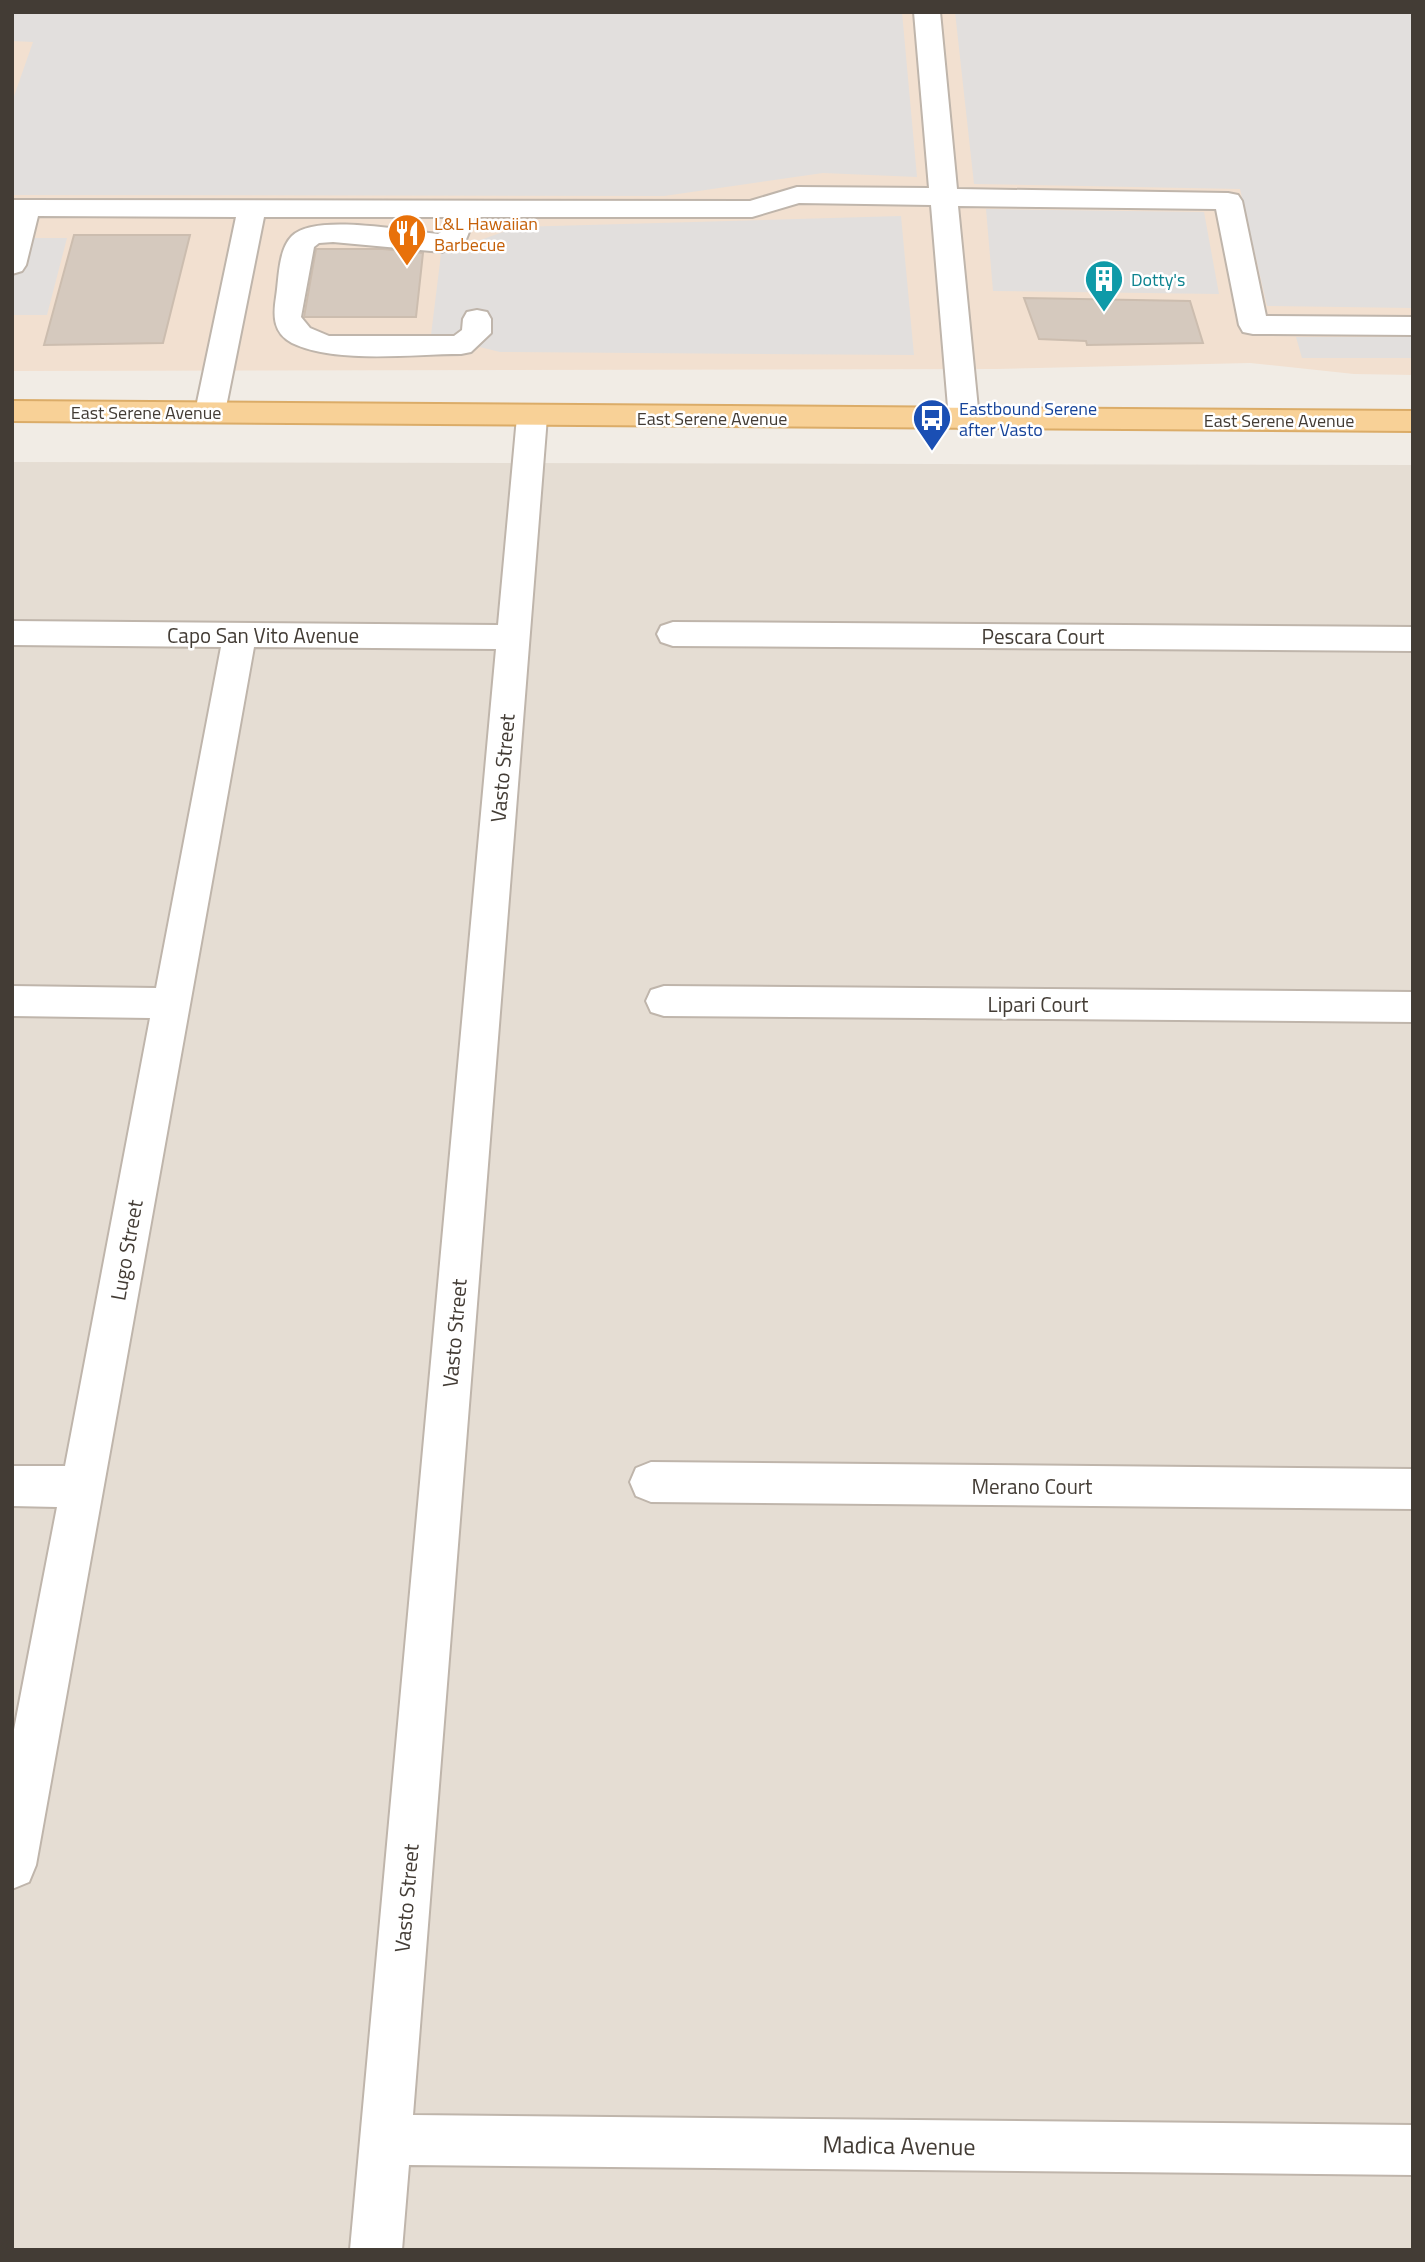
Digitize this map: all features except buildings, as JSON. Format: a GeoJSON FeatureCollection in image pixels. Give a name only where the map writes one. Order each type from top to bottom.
{"type":"FeatureCollection","features":[{"type":"Feature","properties":{"kind":"main road","name":"East Serene Avenue"},"geometry":{"type":"LineString","coordinates":[[12,411],[532,417],[1413,421]]}},
{"type":"Feature","properties":{"kind":"street"},"geometry":{"type":"LineString","coordinates":[[927,12],[964,419]]}},
{"type":"Feature","properties":{"kind":"street"},"geometry":{"type":"LineString","coordinates":[[12,265],[19,208],[752,209],[797,195],[1228,201],[1253,325],[1413,326]]}},
{"type":"Feature","properties":{"kind":"street"},"geometry":{"type":"LineString","coordinates":[[210,412],[252,207]]}},
{"type":"Feature","properties":{"kind":"street"},"geometry":{"type":"LineString","coordinates":[[465,207],[455,236],[442,243],[333,233],[311,235],[301,243],[297,254],[287,317],[291,327],[313,341],[326,345],[461,345],[476,333],[477,319]]}},
{"type":"Feature","properties":{"kind":"street","name":"Vasto Street"},"geometry":{"type":"LineString","coordinates":[[376,2250],[532,417]]}},
{"type":"Feature","properties":{"kind":"street","name":"Capo San Vito Avenue"},"geometry":{"type":"LineString","coordinates":[[12,633],[513,637]]}},
{"type":"Feature","properties":{"kind":"street","name":"Pescara Court"},"geometry":{"type":"LineString","coordinates":[[673,634],[1413,639]]}},
{"type":"Feature","properties":{"kind":"street","name":"Lugo Street"},"geometry":{"type":"LineString","coordinates":[[12,1865],[240,635]]}},
{"type":"Feature","properties":{"kind":"street","name":"Lipari Court"},"geometry":{"type":"LineString","coordinates":[[664,1001],[1413,1007]]}},
{"type":"Feature","properties":{"kind":"street"},"geometry":{"type":"LineString","coordinates":[[12,1002],[171,1003]]}},
{"type":"Feature","properties":{"kind":"street","name":"Merano Court"},"geometry":{"type":"LineString","coordinates":[[651,1482],[1413,1489]]}},
{"type":"Feature","properties":{"kind":"street"},"geometry":{"type":"LineString","coordinates":[[12,1486],[82,1487]]}},
{"type":"Feature","properties":{"kind":"street","name":"Madica Avenue"},"geometry":{"type":"LineString","coordinates":[[385,2140],[1413,2150]]}},
{"type":"Feature","properties":{"kind":"shaded area"},"geometry":{"type":"Polygon","coordinates":[[[12,12],[1413,12],[1413,375],[1354,374],[1250,363],[997,369],[12,371],[12,12]]]}},
{"type":"Feature","properties":{"kind":"shaded area"},"geometry":{"type":"Polygon","coordinates":[[[12,12],[902,12],[917,177],[823,173],[664,196],[12,195],[12,102],[33,42],[12,41],[12,12]]]}},
{"type":"Feature","properties":{"kind":"shaded area"},"geometry":{"type":"Polygon","coordinates":[[[955,12],[1413,12],[1413,308],[1267,306],[1240,189],[974,184],[955,12]]]}},
{"type":"Feature","properties":{"kind":"shaded area"},"geometry":{"type":"Polygon","coordinates":[[[986,209],[1204,212],[1219,294],[993,291],[986,209]]]}},
{"type":"Feature","properties":{"kind":"shaded area"},"geometry":{"type":"Polygon","coordinates":[[[901,216],[914,355],[500,352],[431,335],[441,254],[517,227],[901,216]]]}},
{"type":"Feature","properties":{"kind":"shaded area"},"geometry":{"type":"Polygon","coordinates":[[[12,238],[67,238],[47,315],[12,315],[12,238]]]}},
{"type":"Feature","properties":{"kind":"shaded area"},"geometry":{"type":"Polygon","coordinates":[[[1296,337],[1413,337],[1413,358],[1302,358],[1296,337]]]}},
{"type":"Feature","properties":{"kind":"shaded area"},"geometry":{"type":"Polygon","coordinates":[[[12,462],[1413,465],[1413,2250],[12,2250],[12,462]]]}},
{"type":"Feature","properties":{"kind":"place","name":"L&L Hawaiian Barbecue"},"geometry":{"type":"Point","coordinates":[407,267]}},
{"type":"Feature","properties":{"kind":"place","name":"Dotty's"},"geometry":{"type":"Point","coordinates":[1104,313]}},
{"type":"Feature","properties":{"kind":"place","name":"Eastbound Serene after Vasto"},"geometry":{"type":"Point","coordinates":[932,452]}}]}
